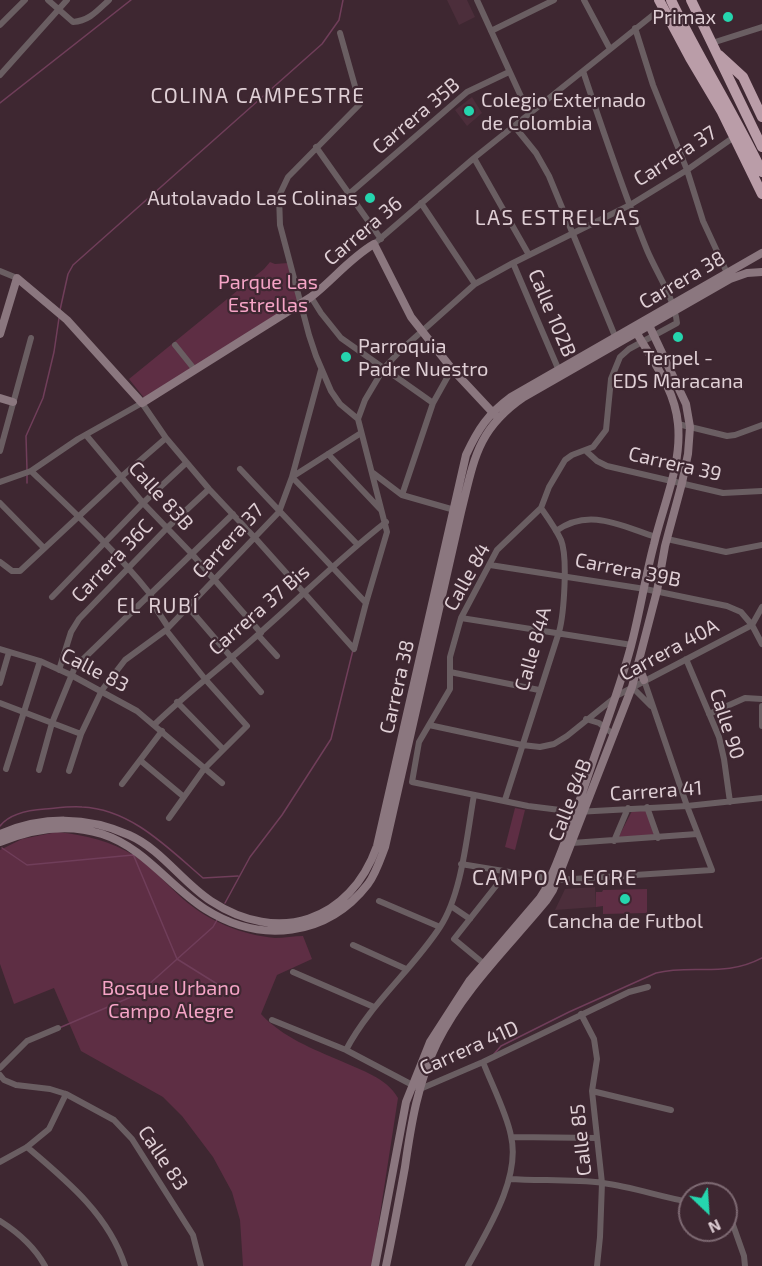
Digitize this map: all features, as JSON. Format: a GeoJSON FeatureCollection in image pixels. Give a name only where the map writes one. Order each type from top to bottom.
{"type":"FeatureCollection","features":[{"type":"Feature","properties":{"kind":"highway"},"geometry":{"type":"LineString","coordinates":[[691,0],[714,49],[762,194]]}},
{"type":"Feature","properties":{"kind":"highway"},"geometry":{"type":"LineString","coordinates":[[664,2],[743,131],[762,172]]}},
{"type":"Feature","properties":{"kind":"highway"},"geometry":{"type":"LineString","coordinates":[[664,2],[690,58],[722,112],[762,147]]}},
{"type":"Feature","properties":{"kind":"highway"},"geometry":{"type":"LineString","coordinates":[[714,49],[743,77],[761,112]]}},
{"type":"Feature","properties":{"kind":"highway"},"geometry":{"type":"LineString","coordinates":[[719,90],[722,112]]}},
{"type":"Feature","properties":{"kind":"street"},"geometry":{"type":"LineString","coordinates":[[0,25],[25,0]]}},
{"type":"Feature","properties":{"kind":"street"},"geometry":{"type":"LineString","coordinates":[[48,0],[73,22],[90,17],[109,0]]}},
{"type":"Feature","properties":{"kind":"street"},"geometry":{"type":"LineString","coordinates":[[0,75],[67,0]]}},
{"type":"Feature","properties":{"kind":"street"},"geometry":{"type":"LineString","coordinates":[[477,0],[529,114]]}},
{"type":"Feature","properties":{"kind":"street"},"geometry":{"type":"LineString","coordinates":[[491,31],[554,0]]}},
{"type":"Feature","properties":{"kind":"street"},"geometry":{"type":"LineString","coordinates":[[584,0],[610,49]]}},
{"type":"Feature","properties":{"kind":"street","name":"Carrera 36"},"geometry":{"type":"LineString","coordinates":[[0,482],[28,472],[311,297],[336,276],[356,254],[378,241],[474,158],[610,49],[664,2]]}},
{"type":"Feature","properties":{"kind":"street"},"geometry":{"type":"LineString","coordinates":[[714,49],[762,27]]}},
{"type":"Feature","properties":{"kind":"street"},"geometry":{"type":"LineString","coordinates":[[635,28],[653,85],[687,170],[703,221],[729,276]]}},
{"type":"Feature","properties":{"kind":"street"},"geometry":{"type":"LineString","coordinates":[[0,271],[17,278],[64,317],[142,403],[166,438],[208,489],[354,649],[387,532],[386,522],[360,433],[358,418],[340,404],[316,356],[280,225],[279,203],[284,183],[316,147],[360,104],[340,33]]}},
{"type":"Feature","properties":{"kind":"street"},"geometry":{"type":"LineString","coordinates":[[583,71],[648,252],[674,308]]}},
{"type":"Feature","properties":{"kind":"street","name":"Carrera 35B"},"geometry":{"type":"LineString","coordinates":[[349,194],[467,92],[509,72]]}},
{"type":"Feature","properties":{"kind":"street"},"geometry":{"type":"LineString","coordinates":[[515,127],[536,153],[549,176],[617,341]]}},
{"type":"Feature","properties":{"kind":"street","name":"Carrera 37"},"geometry":{"type":"LineString","coordinates":[[358,418],[365,400],[384,368],[475,284],[630,205],[687,170],[743,131]]}},
{"type":"Feature","properties":{"kind":"street"},"geometry":{"type":"LineString","coordinates":[[316,147],[378,241],[393,284],[422,333],[494,415]]}},
{"type":"Feature","properties":{"kind":"street"},"geometry":{"type":"LineString","coordinates":[[474,158],[529,255]]}},
{"type":"Feature","properties":{"kind":"street"},"geometry":{"type":"LineString","coordinates":[[421,204],[475,284]]}},
{"type":"Feature","properties":{"kind":"street","name":"Carrera 38"},"geometry":{"type":"LineString","coordinates":[[0,834],[15,828],[56,820],[86,821],[110,828],[146,846],[210,901],[231,911],[271,923],[306,920],[338,903],[361,881],[370,866],[377,846],[457,511],[475,456],[494,415],[560,373],[729,276],[762,253]]}},
{"type":"Feature","properties":{"kind":"street","name":"Calle 102B"},"geometry":{"type":"LineString","coordinates":[[513,263],[560,373]]}},
{"type":"Feature","properties":{"kind":"street","name":"Carrera 38"},"geometry":{"type":"LineString","coordinates":[[729,276],[762,272]]}},
{"type":"Feature","properties":{"kind":"street"},"geometry":{"type":"LineString","coordinates":[[0,334],[17,278]]}},
{"type":"Feature","properties":{"kind":"street"},"geometry":{"type":"LineString","coordinates":[[311,297],[341,338],[433,403]]}},
{"type":"Feature","properties":{"kind":"street","name":"Calle 84"},"geometry":{"type":"LineString","coordinates":[[412,782],[415,740],[429,725],[450,689],[450,657],[461,618],[497,550],[541,508],[559,468],[572,455],[585,451],[599,441],[606,429],[611,380],[620,357],[677,323],[674,308]]}},
{"type":"Feature","properties":{"kind":"street","name":"Calle 84B"},"geometry":{"type":"LineString","coordinates":[[375,1266],[406,1102],[449,1022],[477,983],[546,902],[580,812],[632,687],[682,483],[688,454],[690,427],[686,404],[679,386],[648,323]]}},
{"type":"Feature","properties":{"kind":"street","name":"Calle 84B"},"geometry":{"type":"LineString","coordinates":[[386,1266],[416,1087],[430,1042],[443,1018],[483,963],[554,880],[572,843],[605,727],[618,695],[632,645],[656,537],[672,481],[678,424],[671,395],[635,330]]}},
{"type":"Feature","properties":{"kind":"street"},"geometry":{"type":"LineString","coordinates":[[0,452],[31,338]]}},
{"type":"Feature","properties":{"kind":"street"},"geometry":{"type":"LineString","coordinates":[[175,345],[195,370]]}},
{"type":"Feature","properties":{"kind":"street"},"geometry":{"type":"LineString","coordinates":[[402,495],[433,403],[452,369]]}},
{"type":"Feature","properties":{"kind":"street","name":"Carrera 37"},"geometry":{"type":"LineString","coordinates":[[69,771],[81,734],[102,690],[125,660],[167,628],[189,607],[279,512],[292,477],[321,370]]}},
{"type":"Feature","properties":{"kind":"street"},"geometry":{"type":"LineString","coordinates":[[0,398],[13,402]]}},
{"type":"Feature","properties":{"kind":"street"},"geometry":{"type":"LineString","coordinates":[[678,424],[727,436],[762,425]]}},
{"type":"Feature","properties":{"kind":"street"},"geometry":{"type":"LineString","coordinates":[[357,544],[292,477],[360,433]]}},
{"type":"Feature","properties":{"kind":"street","name":"Calle 83B"},"geometry":{"type":"LineString","coordinates":[[86,435],[143,503],[214,579],[277,656]]}},
{"type":"Feature","properties":{"kind":"street"},"geometry":{"type":"LineString","coordinates":[[0,562],[12,571],[20,571],[166,438]]}},
{"type":"Feature","properties":{"kind":"street","name":"Carrera 39"},"geometry":{"type":"LineString","coordinates":[[585,451],[607,466],[723,493],[762,491]]}},
{"type":"Feature","properties":{"kind":"street"},"geometry":{"type":"LineString","coordinates":[[327,454],[382,510]]}},
{"type":"Feature","properties":{"kind":"street"},"geometry":{"type":"LineString","coordinates":[[52,597],[143,503],[186,463]]}},
{"type":"Feature","properties":{"kind":"street"},"geometry":{"type":"LineString","coordinates":[[240,469],[366,603]]}},
{"type":"Feature","properties":{"kind":"street"},"geometry":{"type":"LineString","coordinates":[[28,472],[78,516],[129,568],[150,596],[167,628],[205,679],[247,726],[204,769],[169,818]]}},
{"type":"Feature","properties":{"kind":"street"},"geometry":{"type":"LineString","coordinates":[[371,472],[402,495],[457,511]]}},
{"type":"Feature","properties":{"kind":"street","name":"Carrera 36C"},"geometry":{"type":"LineString","coordinates":[[59,669],[71,632],[79,619],[208,489]]}},
{"type":"Feature","properties":{"kind":"street"},"geometry":{"type":"LineString","coordinates":[[0,503],[44,548]]}},
{"type":"Feature","properties":{"kind":"street","name":"Calle 84A"},"geometry":{"type":"LineString","coordinates":[[505,800],[559,632],[564,609],[562,541],[541,508]]}},
{"type":"Feature","properties":{"kind":"street","name":"Carrera 38"},"geometry":{"type":"LineString","coordinates":[[0,842],[17,835],[57,828],[83,829],[103,834],[126,844],[144,856],[190,898],[220,918],[254,929],[288,931],[309,926],[338,911],[368,883],[385,847],[415,740],[457,511]]}},
{"type":"Feature","properties":{"kind":"street"},"geometry":{"type":"LineString","coordinates":[[39,770],[52,723],[75,667],[233,514]]}},
{"type":"Feature","properties":{"kind":"street"},"geometry":{"type":"LineString","coordinates":[[556,531],[567,523],[589,519],[656,537]]}},
{"type":"Feature","properties":{"kind":"street","name":"Carrera 37 Bis"},"geometry":{"type":"LineString","coordinates":[[155,724],[177,702],[260,634],[357,544],[386,522]]}},
{"type":"Feature","properties":{"kind":"street"},"geometry":{"type":"LineString","coordinates":[[667,539],[726,552],[762,545]]}},
{"type":"Feature","properties":{"kind":"street","name":"Carrera 39B"},"geometry":{"type":"LineString","coordinates":[[490,565],[657,591],[734,608],[752,625]]}},
{"type":"Feature","properties":{"kind":"street"},"geometry":{"type":"LineString","coordinates":[[189,607],[261,692]]}},
{"type":"Feature","properties":{"kind":"street"},"geometry":{"type":"LineString","coordinates":[[762,607],[752,625],[762,644]]}},
{"type":"Feature","properties":{"kind":"street"},"geometry":{"type":"LineString","coordinates":[[461,618],[632,645]]}},
{"type":"Feature","properties":{"kind":"street","name":"Carrera 40A"},"geometry":{"type":"LineString","coordinates":[[429,725],[522,745],[540,747],[554,744],[618,695],[752,625]]}},
{"type":"Feature","properties":{"kind":"street","name":"Calle 83"},"geometry":{"type":"LineString","coordinates":[[0,649],[59,669],[102,690],[137,711],[222,783]]}},
{"type":"Feature","properties":{"kind":"street"},"geometry":{"type":"LineString","coordinates":[[0,683],[9,652]]}},
{"type":"Feature","properties":{"kind":"street","name":"Calle 90"},"geometry":{"type":"LineString","coordinates":[[686,659],[719,736],[730,802]]}},
{"type":"Feature","properties":{"kind":"street"},"geometry":{"type":"LineString","coordinates":[[6,769],[40,661]]}},
{"type":"Feature","properties":{"kind":"street"},"geometry":{"type":"LineString","coordinates":[[461,864],[554,880],[712,870],[687,806],[638,662]]}},
{"type":"Feature","properties":{"kind":"street"},"geometry":{"type":"LineString","coordinates":[[450,672],[539,690]]}},
{"type":"Feature","properties":{"kind":"street"},"geometry":{"type":"LineString","coordinates":[[632,687],[654,708]]}},
{"type":"Feature","properties":{"kind":"street"},"geometry":{"type":"LineString","coordinates":[[709,714],[745,698],[762,699]]}},
{"type":"Feature","properties":{"kind":"street"},"geometry":{"type":"LineString","coordinates":[[177,702],[223,748]]}},
{"type":"Feature","properties":{"kind":"street"},"geometry":{"type":"LineString","coordinates":[[0,703],[81,734]]}},
{"type":"Feature","properties":{"kind":"street"},"geometry":{"type":"LineString","coordinates":[[762,706],[762,726]]}},
{"type":"Feature","properties":{"kind":"street"},"geometry":{"type":"LineString","coordinates":[[586,718],[605,727],[613,734]]}},
{"type":"Feature","properties":{"kind":"street"},"geometry":{"type":"LineString","coordinates":[[122,784],[162,731]]}},
{"type":"Feature","properties":{"kind":"street"},"geometry":{"type":"LineString","coordinates":[[141,760],[184,797]]}},
{"type":"Feature","properties":{"kind":"street","name":"Carrera 41"},"geometry":{"type":"LineString","coordinates":[[412,782],[528,806],[580,812],[687,806],[762,798]]}},
{"type":"Feature","properties":{"kind":"street"},"geometry":{"type":"LineString","coordinates":[[346,1050],[357,1029],[440,927],[451,906],[474,795]]}},
{"type":"Feature","properties":{"kind":"street"},"geometry":{"type":"LineString","coordinates":[[648,807],[658,838]]}},
{"type":"Feature","properties":{"kind":"street"},"geometry":{"type":"LineString","coordinates":[[614,841],[628,808]]}},
{"type":"Feature","properties":{"kind":"street"},"geometry":{"type":"LineString","coordinates":[[572,843],[697,834]]}},
{"type":"Feature","properties":{"kind":"street"},"geometry":{"type":"LineString","coordinates":[[483,963],[454,939],[507,872]]}},
{"type":"Feature","properties":{"kind":"street"},"geometry":{"type":"LineString","coordinates":[[379,901],[440,927]]}},
{"type":"Feature","properties":{"kind":"street"},"geometry":{"type":"LineString","coordinates":[[451,906],[470,919]]}},
{"type":"Feature","properties":{"kind":"street"},"geometry":{"type":"LineString","coordinates":[[353,945],[406,969]]}},
{"type":"Feature","properties":{"kind":"street"},"geometry":{"type":"LineString","coordinates":[[293,972],[374,1007]]}},
{"type":"Feature","properties":{"kind":"street","name":"Carrera 41D"},"geometry":{"type":"LineString","coordinates":[[272,1020],[346,1050],[416,1087],[483,1062],[629,992],[648,987]]}},
{"type":"Feature","properties":{"kind":"street","name":"Calle 85"},"geometry":{"type":"LineString","coordinates":[[581,1014],[594,1039],[596,1054],[592,1091],[602,1183],[597,1266]]}},
{"type":"Feature","properties":{"kind":"street"},"geometry":{"type":"LineString","coordinates":[[0,1068],[27,1041],[58,1028]]}},
{"type":"Feature","properties":{"kind":"street"},"geometry":{"type":"LineString","coordinates":[[468,1266],[489,1228],[509,1179],[512,1137],[483,1062]]}},
{"type":"Feature","properties":{"kind":"street","name":"Calle 83"},"geometry":{"type":"LineString","coordinates":[[0,1075],[16,1085],[50,1089],[66,1094],[114,1120],[132,1139],[193,1235],[201,1266]]}},
{"type":"Feature","properties":{"kind":"street"},"geometry":{"type":"LineString","coordinates":[[592,1091],[671,1110]]}},
{"type":"Feature","properties":{"kind":"street"},"geometry":{"type":"LineString","coordinates":[[0,1162],[27,1147],[49,1130],[66,1094]]}},
{"type":"Feature","properties":{"kind":"street"},"geometry":{"type":"LineString","coordinates":[[512,1137],[597,1138]]}},
{"type":"Feature","properties":{"kind":"street"},"geometry":{"type":"LineString","coordinates":[[27,1147],[69,1182],[89,1204],[111,1236],[125,1266]]}},
{"type":"Feature","properties":{"kind":"street"},"geometry":{"type":"LineString","coordinates":[[509,1179],[602,1183],[635,1188],[678,1200]]}},
{"type":"Feature","properties":{"kind":"street"},"geometry":{"type":"LineString","coordinates":[[0,1221],[25,1238],[45,1266]]}},
{"type":"Feature","properties":{"kind":"street"},"geometry":{"type":"LineString","coordinates":[[738,1239],[745,1266]]}},
{"type":"Feature","properties":{"kind":"shaded area"},"geometry":{"type":"Polygon","coordinates":[[[447,0],[467,0],[475,17],[459,25],[447,0]]]}},
{"type":"Feature","properties":{"kind":"shaded area","name":"Colegio Externado de Colombia"},"geometry":{"type":"Polygon","coordinates":[[[472,97],[482,113],[467,126],[455,110],[472,97]]]}},
{"type":"Feature","properties":{"kind":"shaded area"},"geometry":{"type":"Polygon","coordinates":[[[595,887],[596,907],[555,910],[565,889],[595,887]]]}},
{"type":"Feature","properties":{"kind":"green space","name":"Parque Las Estrellas"},"geometry":{"type":"Polygon","coordinates":[[[270,262],[288,263],[298,301],[145,399],[129,379],[270,262]]]}},
{"type":"Feature","properties":{"kind":"green space"},"geometry":{"type":"Polygon","coordinates":[[[515,808],[525,810],[515,850],[505,847],[515,808]]]}},
{"type":"Feature","properties":{"kind":"green space"},"geometry":{"type":"Polygon","coordinates":[[[647,810],[654,835],[618,838],[632,811],[647,810]]]}},
{"type":"Feature","properties":{"kind":"green space","name":"Bosque Urbano Campo Alegre"},"geometry":{"type":"Polygon","coordinates":[[[57,832],[98,840],[135,856],[148,865],[193,907],[226,926],[250,934],[275,938],[303,936],[312,959],[277,975],[261,1014],[298,1042],[380,1080],[398,1098],[372,1266],[243,1266],[240,1220],[232,1192],[213,1157],[182,1116],[163,1097],[81,1051],[54,988],[14,1004],[0,964],[0,850],[22,839],[57,832]]]}},
{"type":"Feature","properties":{"kind":"green space","name":"Cancha de Futbol"},"geometry":{"type":"Polygon","coordinates":[[[647,889],[647,913],[603,914],[603,906],[596,907],[596,892],[647,889]]]}},
{"type":"Feature","properties":{"kind":"waterway"},"geometry":{"type":"LineString","coordinates":[[0,103],[131,0]]}},
{"type":"Feature","properties":{"kind":"waterway"},"geometry":{"type":"LineString","coordinates":[[60,310],[68,274],[73,265],[322,44],[339,20],[343,0]]}},
{"type":"Feature","properties":{"kind":"waterway"},"geometry":{"type":"LineString","coordinates":[[27,470],[26,436],[43,398],[59,318]]}},
{"type":"Feature","properties":{"kind":"waterway"},"geometry":{"type":"LineString","coordinates":[[27,474],[27,483]]}},
{"type":"Feature","properties":{"kind":"waterway"},"geometry":{"type":"LineString","coordinates":[[225,903],[250,857],[282,815],[331,739],[353,650]]}},
{"type":"Feature","properties":{"kind":"waterway"},"geometry":{"type":"LineString","coordinates":[[0,826],[14,815],[33,810],[73,807],[100,809],[133,822],[148,832],[203,878],[238,876]]}},
{"type":"Feature","properties":{"kind":"waterway"},"geometry":{"type":"LineString","coordinates":[[2,848],[27,865],[133,855]]}},
{"type":"Feature","properties":{"kind":"waterway"},"geometry":{"type":"LineString","coordinates":[[133,854],[177,959],[238,997]]}},
{"type":"Feature","properties":{"kind":"waterway"},"geometry":{"type":"LineString","coordinates":[[59,1028],[138,994],[213,927],[217,920]]}},
{"type":"Feature","properties":{"kind":"waterway"},"geometry":{"type":"LineString","coordinates":[[494,1054],[501,1046],[656,973],[735,968],[762,958]]}},
{"type":"Feature","properties":{"kind":"place","name":"Primax"},"geometry":{"type":"Point","coordinates":[728,17]}},
{"type":"Feature","properties":{"kind":"place","name":"Colegio Externado de Colombia"},"geometry":{"type":"Point","coordinates":[469,111]}},
{"type":"Feature","properties":{"kind":"place","name":"Autolavado Las Colinas"},"geometry":{"type":"Point","coordinates":[370,198]}},
{"type":"Feature","properties":{"kind":"place","name":"Terpel - EDS Maracana"},"geometry":{"type":"Point","coordinates":[678,337]}},
{"type":"Feature","properties":{"kind":"place","name":"Parroquia Padre Nuestro"},"geometry":{"type":"Point","coordinates":[346,357]}},
{"type":"Feature","properties":{"kind":"place","name":"Cancha de Futbol"},"geometry":{"type":"Point","coordinates":[625,899]}},
{"type":"Feature","properties":{"kind":"district","name":"COLINA CAMPESTRE"},"geometry":{"type":"Point","coordinates":[258,96]}},
{"type":"Feature","properties":{"kind":"district","name":"LAS ESTRELLAS"},"geometry":{"type":"Point","coordinates":[558,218]}},
{"type":"Feature","properties":{"kind":"district","name":"EL RUBÍ"},"geometry":{"type":"Point","coordinates":[158,606]}},
{"type":"Feature","properties":{"kind":"district","name":"CAMPO ALEGRE"},"geometry":{"type":"Point","coordinates":[555,878]}}]}
